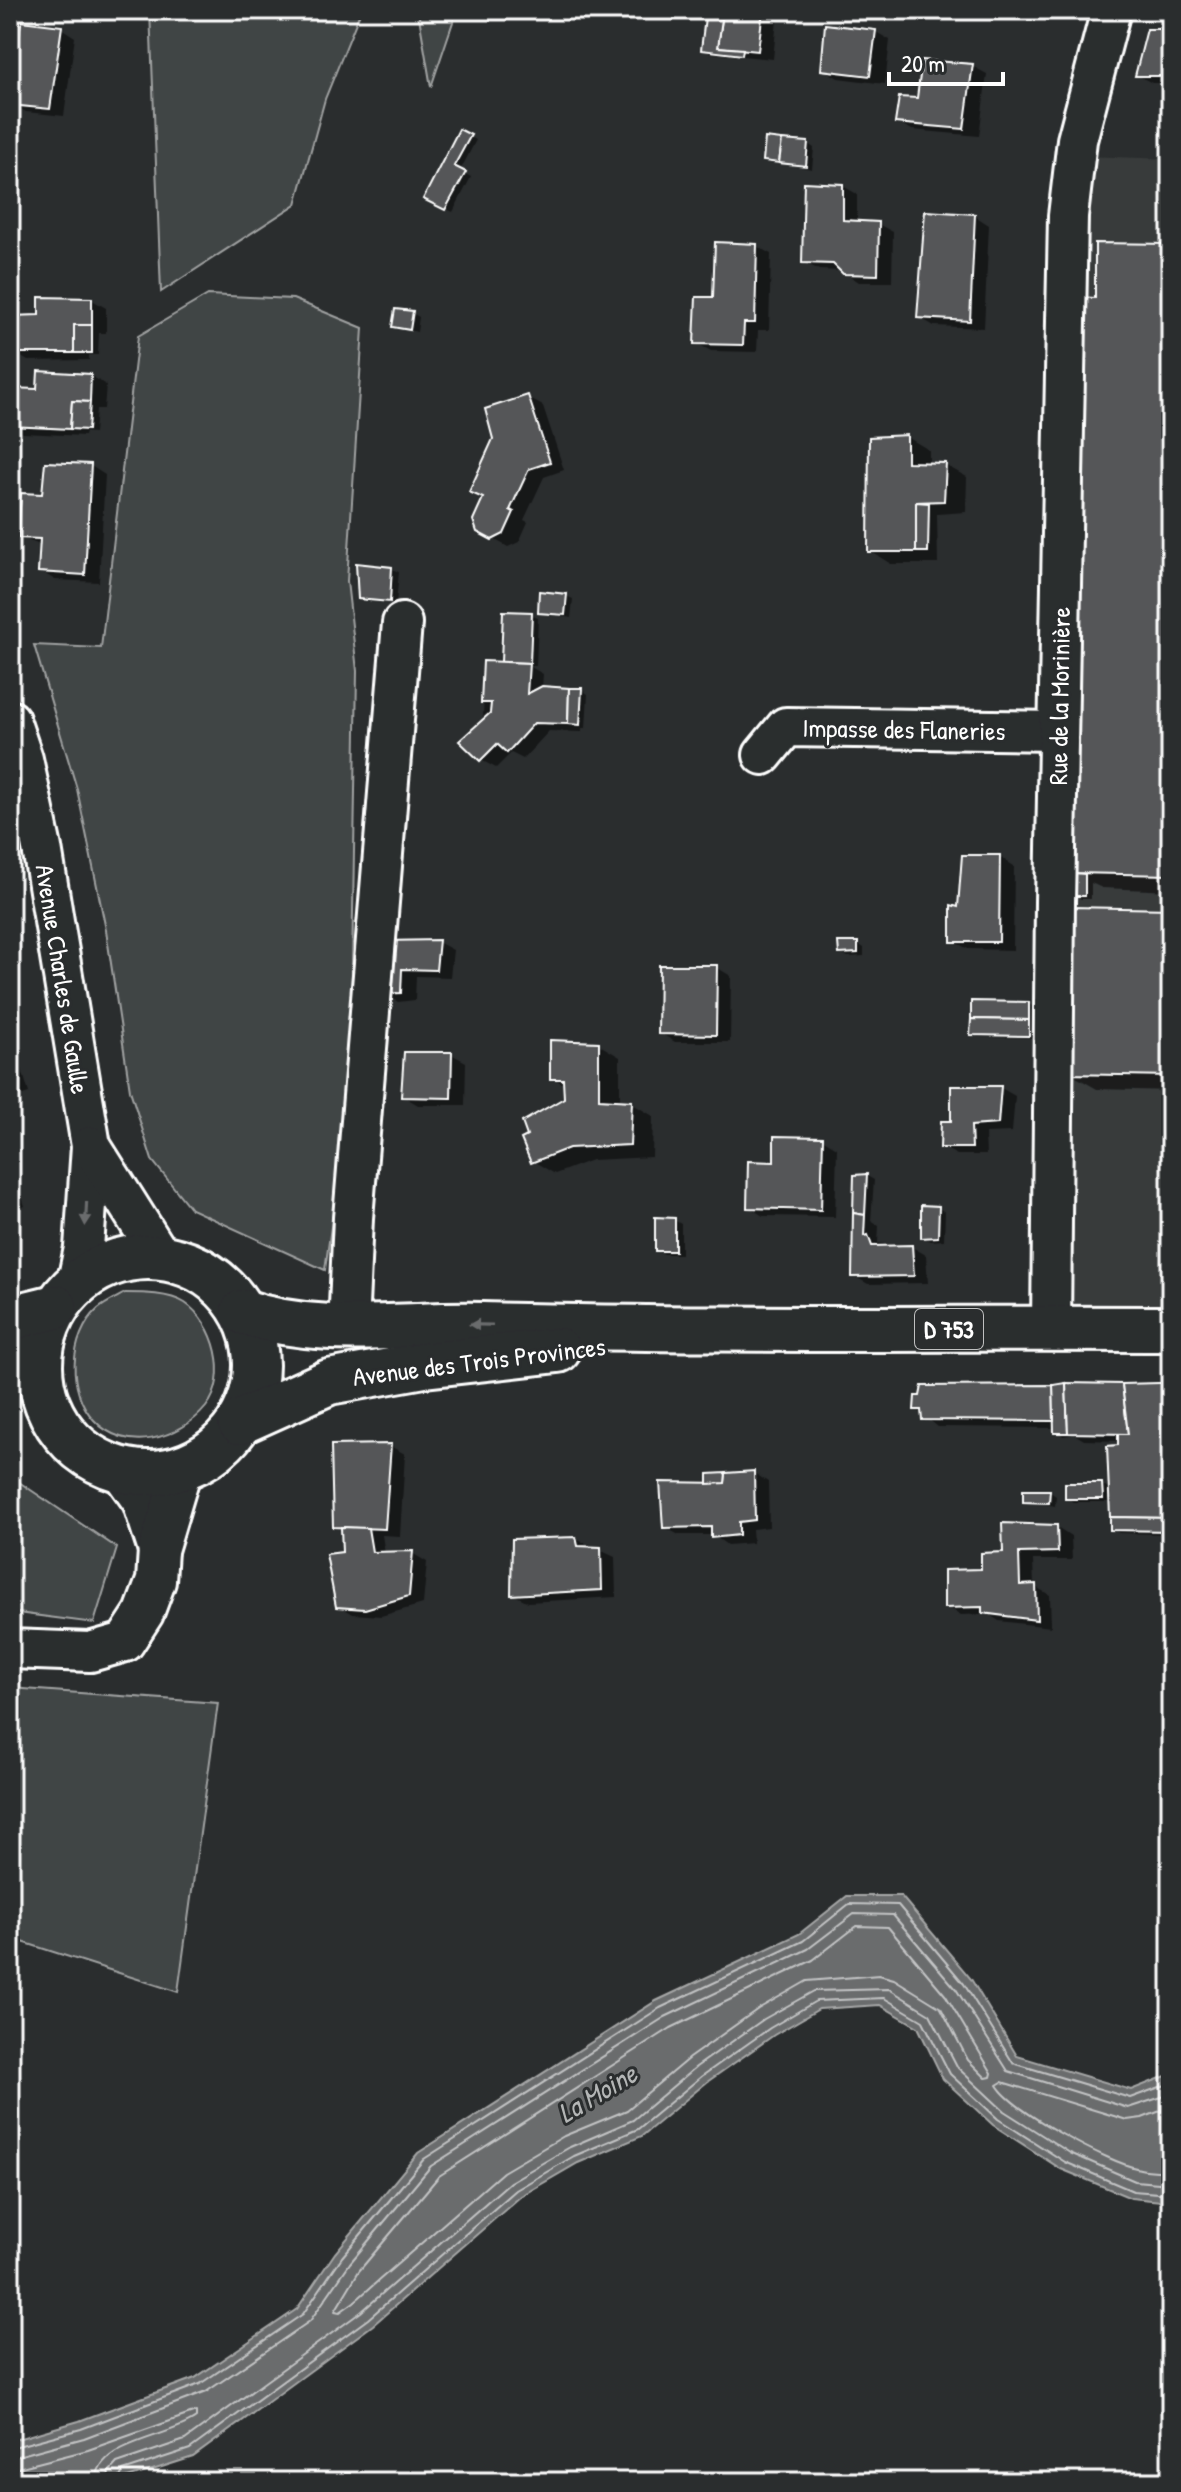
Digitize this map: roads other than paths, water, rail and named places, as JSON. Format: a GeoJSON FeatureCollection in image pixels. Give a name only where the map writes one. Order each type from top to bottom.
{"type":"FeatureCollection","features":[{"type":"Feature","properties":{"kind":"main road"},"geometry":{"type":"LineString","coordinates":[[10,1318],[66,1295],[116,1261],[161,1257],[194,1267],[222,1285],[243,1312],[254,1339],[256,1368],[252,1396],[240,1422],[218,1448],[183,1466],[156,1473],[119,1469],[85,1454],[59,1428],[27,1388],[40,1350],[66,1295]]}},
{"type":"Feature","properties":{"kind":"main road","name":"Avenue des Trois Provinces"},"geometry":{"type":"LineString","coordinates":[[243,1312],[275,1323],[348,1328],[422,1324],[727,1331],[1171,1329]]}},
{"type":"Feature","properties":{"kind":"main road","name":"Avenue des Trois Provinces"},"geometry":{"type":"LineString","coordinates":[[240,1422],[329,1382],[424,1365],[727,1331]]}},
{"type":"Feature","properties":{"kind":"street","name":"Rue de la Morinière"},"geometry":{"type":"LineString","coordinates":[[1051,1328],[1068,216],[1077,140],[1111,10]]}},
{"type":"Feature","properties":{"kind":"street"},"geometry":{"type":"LineString","coordinates":[[348,1328],[351,1234],[402,623]]}},
{"type":"Feature","properties":{"kind":"street","name":"Avenue Charles de Gaulle"},"geometry":{"type":"LineString","coordinates":[[10,720],[16,761],[42,848],[91,1146],[84,1248],[66,1295]]}},
{"type":"Feature","properties":{"kind":"street","name":"Impasse des Flaneries"},"geometry":{"type":"LineString","coordinates":[[763,755],[786,727],[1058,731]]}},
{"type":"Feature","properties":{"kind":"street","name":"Avenue Charles de Gaulle"},"geometry":{"type":"LineString","coordinates":[[91,1146],[161,1257]]}},
{"type":"Feature","properties":{"kind":"street"},"geometry":{"type":"LineString","coordinates":[[10,1649],[90,1652],[125,1642],[144,1613],[156,1581],[158,1550],[183,1466]]}},
{"type":"Feature","properties":{"kind":"street"},"geometry":{"type":"LineString","coordinates":[[119,1469],[142,1501],[158,1550]]}},
{"type":"Feature","properties":{"kind":"water","name":"La Moine"},"geometry":{"type":"Polygon","coordinates":[[[847,1896],[901,1896],[971,1979],[1017,2056],[1131,2090],[1171,2074],[1171,2202],[1131,2198],[1061,2169],[993,2125],[943,2079],[918,2027],[880,2005],[819,2009],[774,2035],[707,2082],[642,2136],[578,2163],[521,2196],[373,2325],[193,2457],[115,2482],[10,2482],[10,2441],[79,2421],[195,2378],[297,2309],[335,2253],[418,2153],[656,2001],[799,1934],[847,1896]]]}}]}
